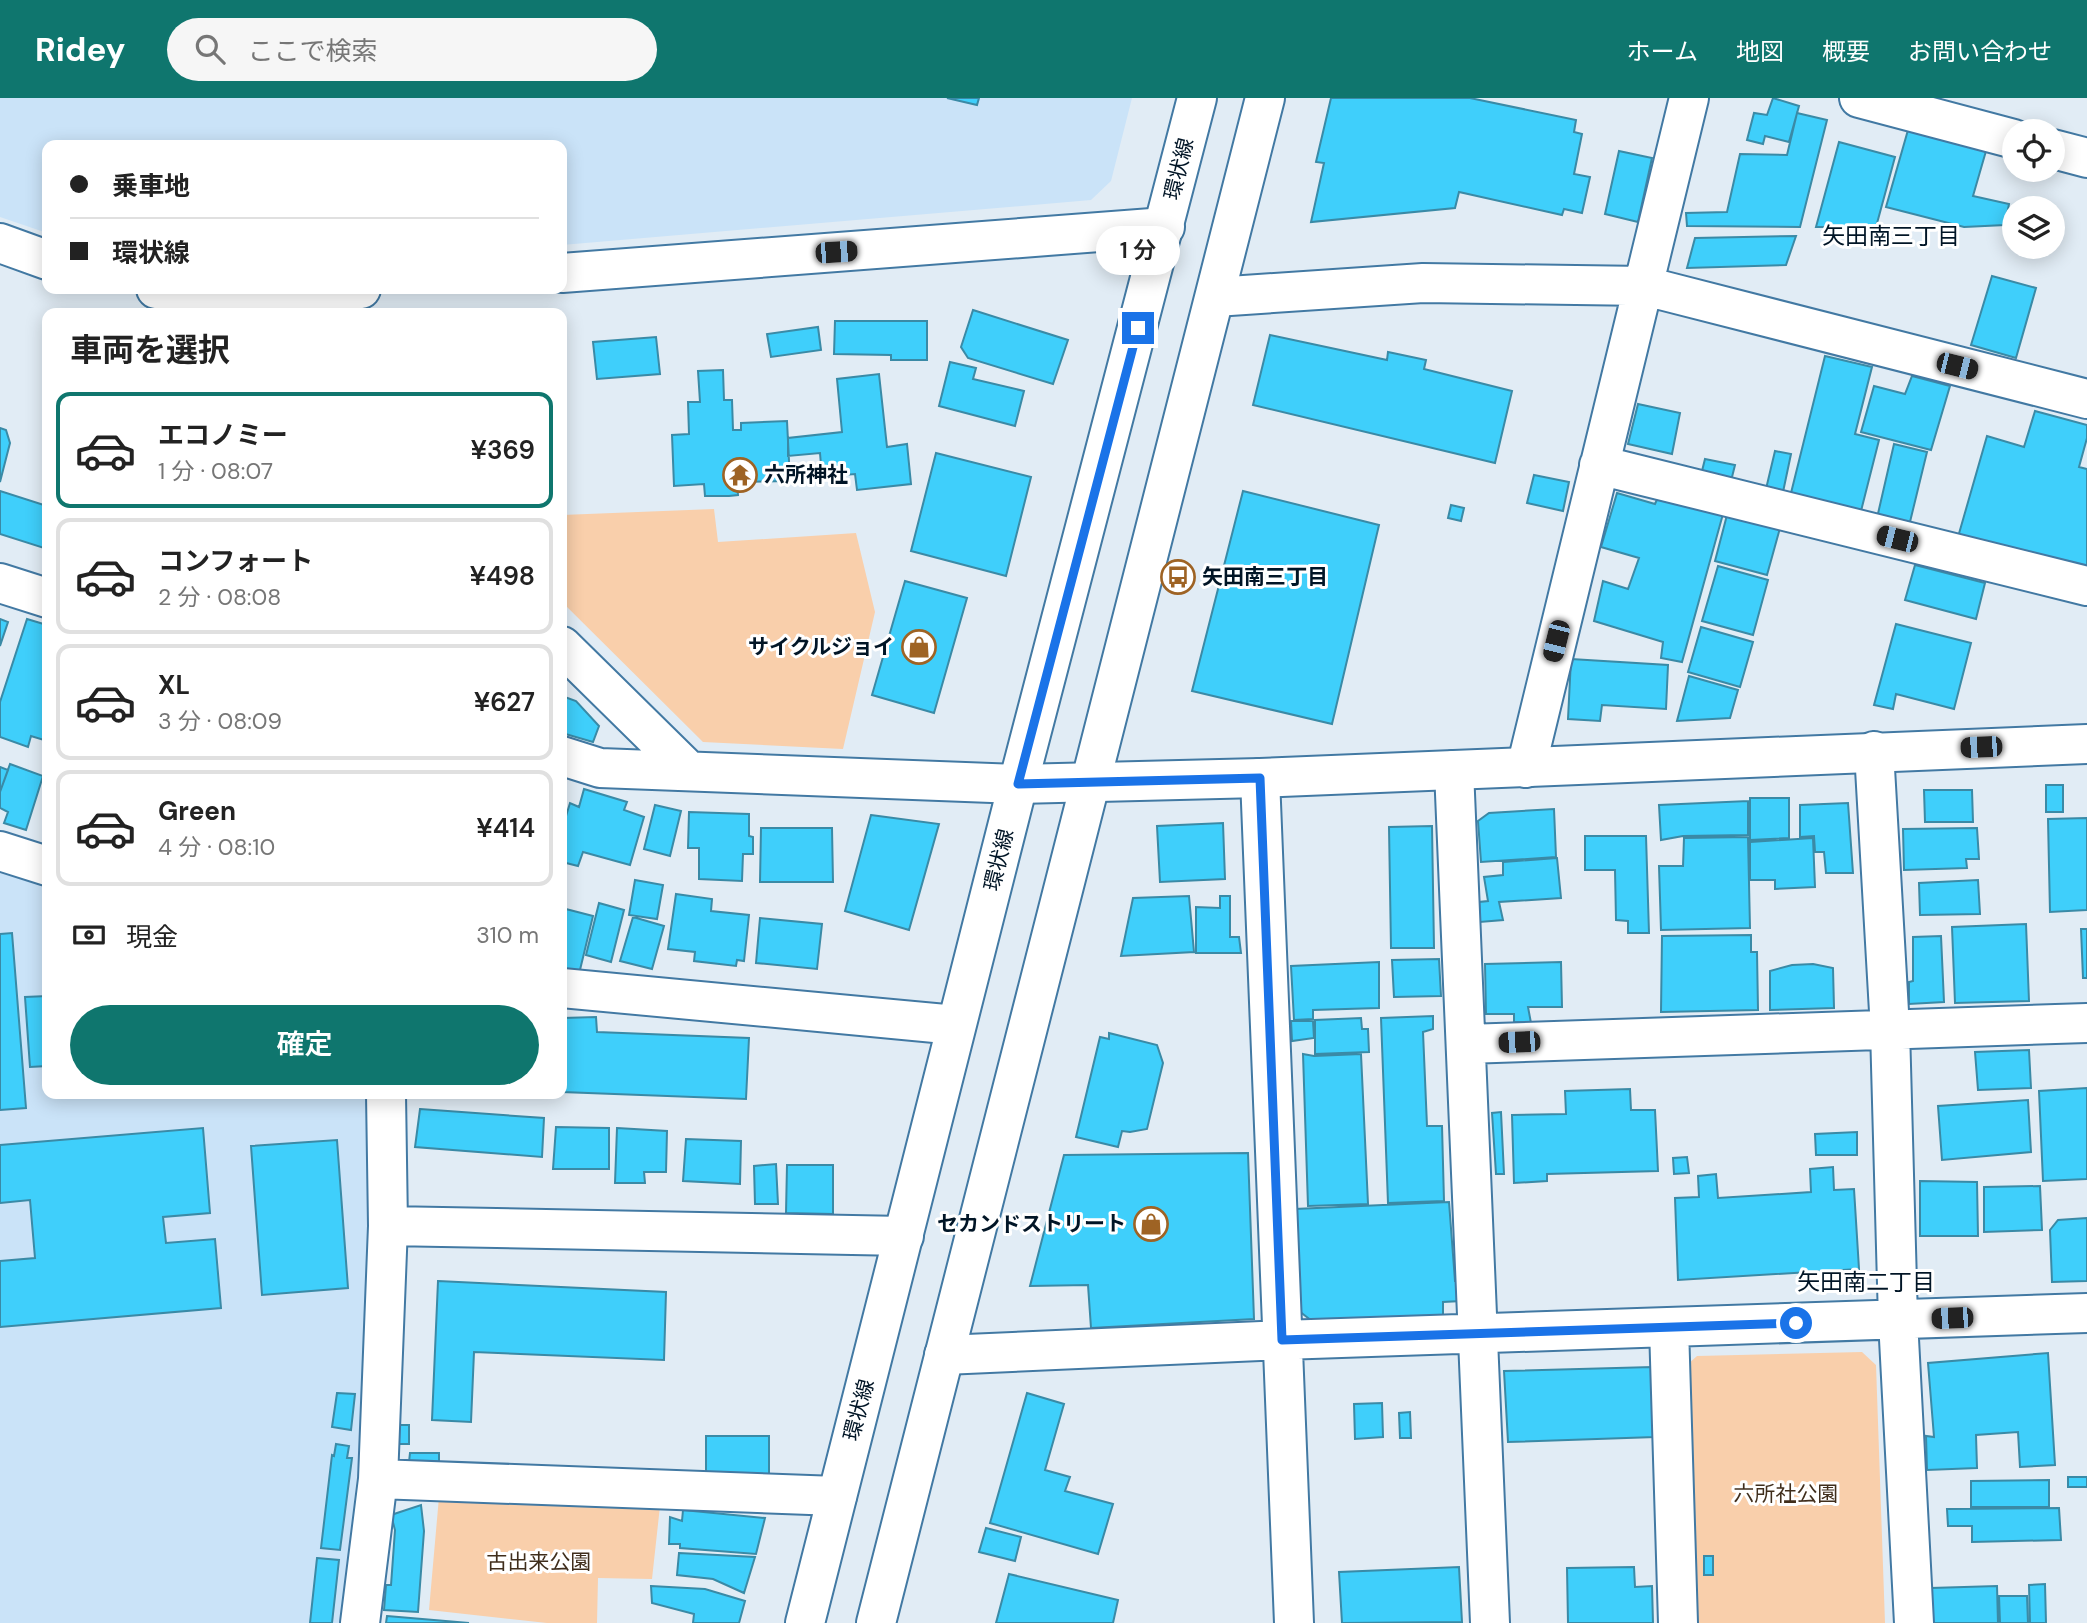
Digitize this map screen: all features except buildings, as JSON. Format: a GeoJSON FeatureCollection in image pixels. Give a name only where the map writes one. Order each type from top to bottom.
{"type":"FeatureCollection","features":[{"type":"Feature","properties":{"kind":"street","name":"環状線"},"geometry":{"type":"LineString","coordinates":[[804,1623],[1018,784],[1197,98]]}},
{"type":"Feature","properties":{"kind":"street"},"geometry":{"type":"LineString","coordinates":[[876,1623],[1265,98]]}},
{"type":"Feature","properties":{"kind":"street"},"geometry":{"type":"LineString","coordinates":[[1526,768],[1689,98]]}},
{"type":"Feature","properties":{"kind":"street"},"geometry":{"type":"LineString","coordinates":[[1859,98],[2002,136]]}},
{"type":"Feature","properties":{"kind":"street"},"geometry":{"type":"LineString","coordinates":[[2065,152],[2087,158]]}},
{"type":"Feature","properties":{"kind":"street"},"geometry":{"type":"LineString","coordinates":[[567,273],[1165,227]]}},
{"type":"Feature","properties":{"kind":"street"},"geometry":{"type":"LineString","coordinates":[[0,243],[42,258]]}},
{"type":"Feature","properties":{"kind":"street"},"geometry":{"type":"LineString","coordinates":[[1215,297],[1423,283],[1644,286],[2087,399]]}},
{"type":"Feature","properties":{"kind":"street"},"geometry":{"type":"LineString","coordinates":[[173,294],[217,307],[322,294]]}},
{"type":"Feature","properties":{"kind":"street"},"geometry":{"type":"LineString","coordinates":[[1599,465],[2087,586]]}},
{"type":"Feature","properties":{"kind":"street"},"geometry":{"type":"LineString","coordinates":[[0,583],[42,596]]}},
{"type":"Feature","properties":{"kind":"street"},"geometry":{"type":"LineString","coordinates":[[567,651],[689,772]]}},
{"type":"Feature","properties":{"kind":"street"},"geometry":{"type":"LineString","coordinates":[[567,758],[600,768],[1018,784],[1260,778],[2087,744]]}},
{"type":"Feature","properties":{"kind":"street"},"geometry":{"type":"LineString","coordinates":[[1874,751],[1890,1029],[1898,1320],[1914,1623]]}},
{"type":"Feature","properties":{"kind":"street"},"geometry":{"type":"LineString","coordinates":[[1454,770],[1490,1623]]}},
{"type":"Feature","properties":{"kind":"street"},"geometry":{"type":"LineString","coordinates":[[1260,778],[1294,1623]]}},
{"type":"Feature","properties":{"kind":"street"},"geometry":{"type":"LineString","coordinates":[[0,851],[42,864]]}},
{"type":"Feature","properties":{"kind":"street"},"geometry":{"type":"LineString","coordinates":[[567,988],[956,1026]]}},
{"type":"Feature","properties":{"kind":"street"},"geometry":{"type":"LineString","coordinates":[[1466,1044],[2087,1023]]}},
{"type":"Feature","properties":{"kind":"street"},"geometry":{"type":"LineString","coordinates":[[360,1623],[378,1479],[388,1226],[386,1099]]}},
{"type":"Feature","properties":{"kind":"street"},"geometry":{"type":"LineString","coordinates":[[388,1226],[904,1236]]}},
{"type":"Feature","properties":{"kind":"street"},"geometry":{"type":"LineString","coordinates":[[944,1355],[1282,1340],[2087,1313]]}},
{"type":"Feature","properties":{"kind":"street"},"geometry":{"type":"LineString","coordinates":[[1669,1327],[1678,1623]]}},
{"type":"Feature","properties":{"kind":"street"},"geometry":{"type":"LineString","coordinates":[[378,1479],[836,1496]]}},
{"type":"Feature","properties":{"kind":"shaded area"},"geometry":{"type":"Polygon","coordinates":[[[0,98],[1132,98],[1111,181],[1091,200],[567,245],[567,140],[42,140],[42,231],[0,217],[0,98]]]}},
{"type":"Feature","properties":{"kind":"shaded area"},"geometry":{"type":"Polygon","coordinates":[[[0,866],[42,879],[42,1099],[371,1099],[362,1429],[341,1623],[0,1623],[0,866]]]}},
{"type":"Feature","properties":{"kind":"green space"},"geometry":{"type":"Polygon","coordinates":[[[714,509],[718,542],[856,533],[875,612],[843,749],[703,742],[567,607],[567,515],[714,509]]]}},
{"type":"Feature","properties":{"kind":"green space","name":"六所社公園"},"geometry":{"type":"Polygon","coordinates":[[[1862,1352],[1876,1365],[1885,1623],[1694,1623],[1687,1365],[1697,1356],[1862,1352]]]}},
{"type":"Feature","properties":{"kind":"green space","name":"古出来公園"},"geometry":{"type":"Polygon","coordinates":[[[439,1497],[660,1506],[652,1579],[598,1578],[597,1623],[547,1623],[429,1610],[439,1497]]]}},
{"type":"Feature","properties":{"kind":"place","name":"六所神社"},"geometry":{"type":"Point","coordinates":[740,475]}},
{"type":"Feature","properties":{"kind":"place","name":"矢田南三丁目"},"geometry":{"type":"Point","coordinates":[1178,577]}},
{"type":"Feature","properties":{"kind":"place","name":"サイクルジョイ"},"geometry":{"type":"Point","coordinates":[919,647]}},
{"type":"Feature","properties":{"kind":"place","name":"セカンドストリート"},"geometry":{"type":"Point","coordinates":[1151,1224]}},
{"type":"Feature","properties":{"kind":"district","name":"矢田南三丁目"},"geometry":{"type":"Point","coordinates":[1891,236]}},
{"type":"Feature","properties":{"kind":"district","name":"矢田南二丁目"},"geometry":{"type":"Point","coordinates":[1866,1282]}},
{"type":"Feature","properties":{"kind":"route"},"geometry":{"type":"LineString","coordinates":[[1138,328],[1018,784],[1260,778],[1282,1340],[1796,1323]]}}]}
